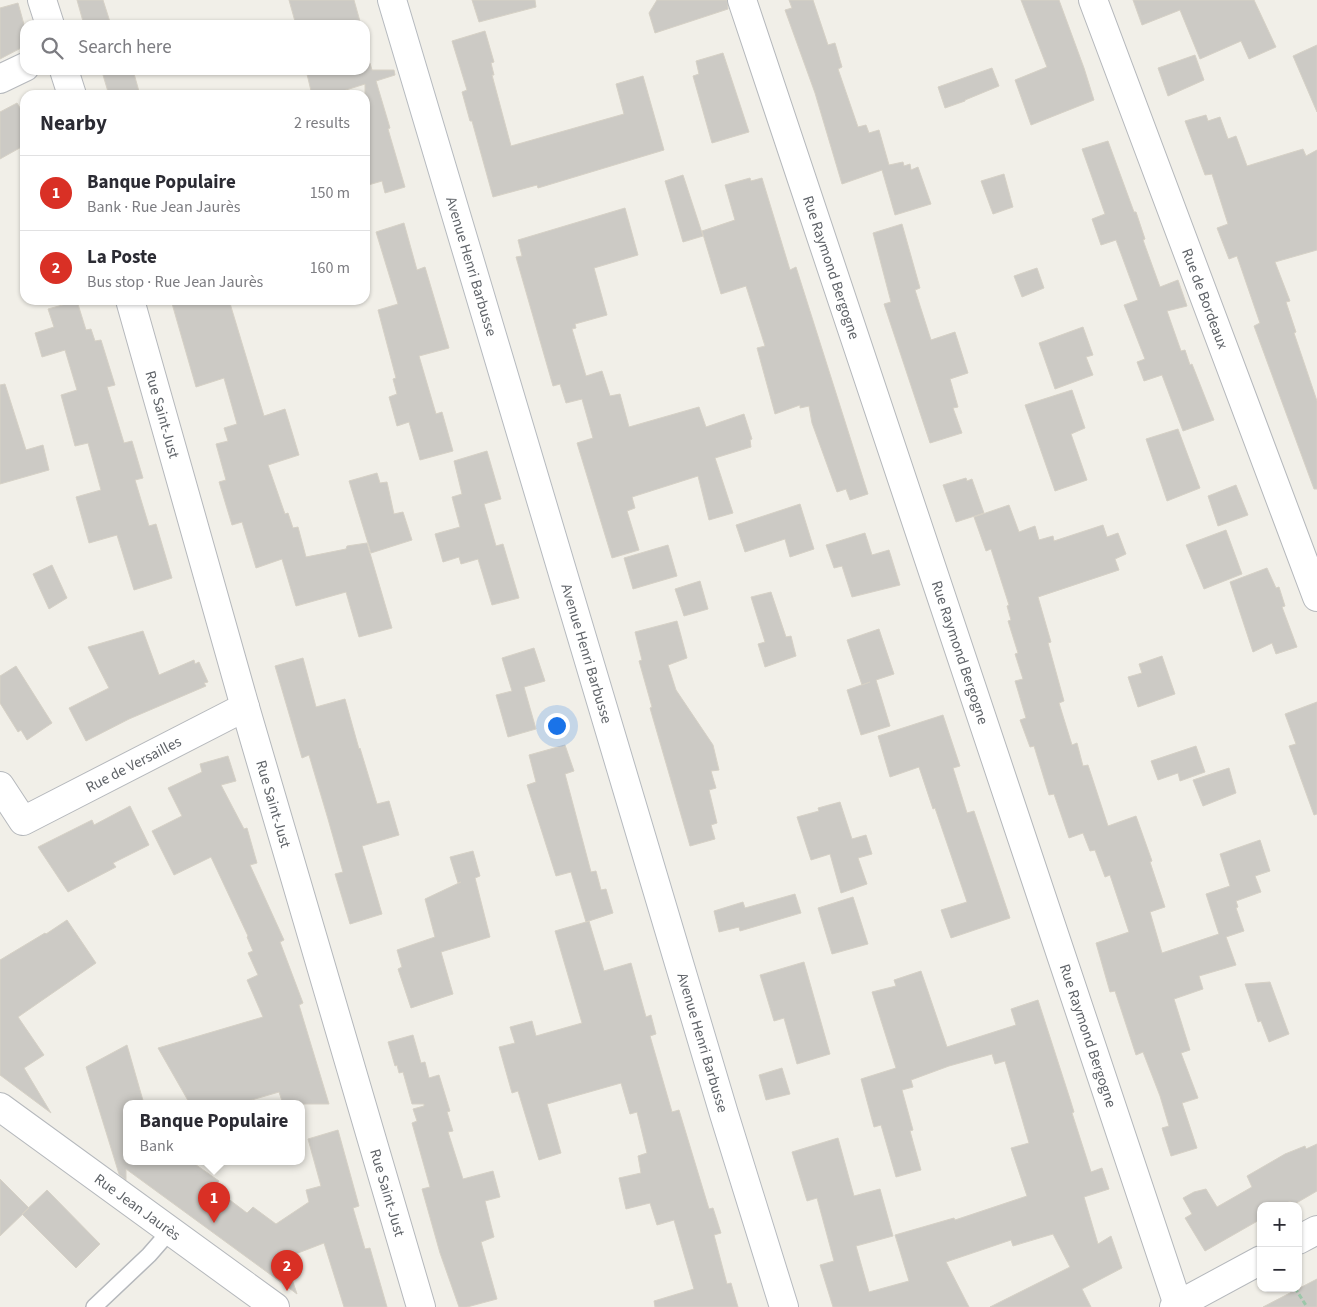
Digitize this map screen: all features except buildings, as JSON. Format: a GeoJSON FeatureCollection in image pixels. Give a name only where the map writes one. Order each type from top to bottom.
{"type":"FeatureCollection","features":[{"type":"Feature","properties":{"kind":"street"},"geometry":{"type":"LineString","coordinates":[[42,0],[48,20]]}},
{"type":"Feature","properties":{"kind":"street","name":"Avenue Henri Barbusse"},"geometry":{"type":"LineString","coordinates":[[392,0],[716,1086],[784,1307]]}},
{"type":"Feature","properties":{"kind":"street","name":"Rue Raymond Bergogne"},"geometry":{"type":"LineString","coordinates":[[742,0],[1176,1306]]}},
{"type":"Feature","properties":{"kind":"street","name":"Rue de Bordeaux"},"geometry":{"type":"LineString","coordinates":[[1093,0],[1317,597]]}},
{"type":"Feature","properties":{"kind":"street"},"geometry":{"type":"LineString","coordinates":[[0,79],[20,69]]}},
{"type":"Feature","properties":{"kind":"street"},"geometry":{"type":"LineString","coordinates":[[66,75],[70,90]]}},
{"type":"Feature","properties":{"kind":"street","name":"Rue Saint-Just"},"geometry":{"type":"LineString","coordinates":[[131,305],[244,707],[421,1307]]}},
{"type":"Feature","properties":{"kind":"street","name":"Rue de Versailles"},"geometry":{"type":"LineString","coordinates":[[0,786],[23,822],[244,707]]}},
{"type":"Feature","properties":{"kind":"street","name":"Rue Jean Jaurès"},"geometry":{"type":"LineString","coordinates":[[0,1107],[275,1307]]}},
{"type":"Feature","properties":{"kind":"street"},"geometry":{"type":"LineString","coordinates":[[1302,1238],[1317,1230]]}},
{"type":"Feature","properties":{"kind":"street"},"geometry":{"type":"LineString","coordinates":[[1176,1306],[1257,1262]]}},
{"type":"Feature","properties":{"kind":"lane"},"geometry":{"type":"LineString","coordinates":[[94,1307],[149,1255],[170,1231]]}},
{"type":"Feature","properties":{"kind":"path"},"geometry":{"type":"LineString","coordinates":[[1297,1292],[1307,1307]]}},
{"type":"Feature","properties":{"kind":"place","name":"Banque Populaire"},"geometry":{"type":"Point","coordinates":[214,1223]}},
{"type":"Feature","properties":{"kind":"place","name":"La Poste"},"geometry":{"type":"Point","coordinates":[287,1291]}}]}
